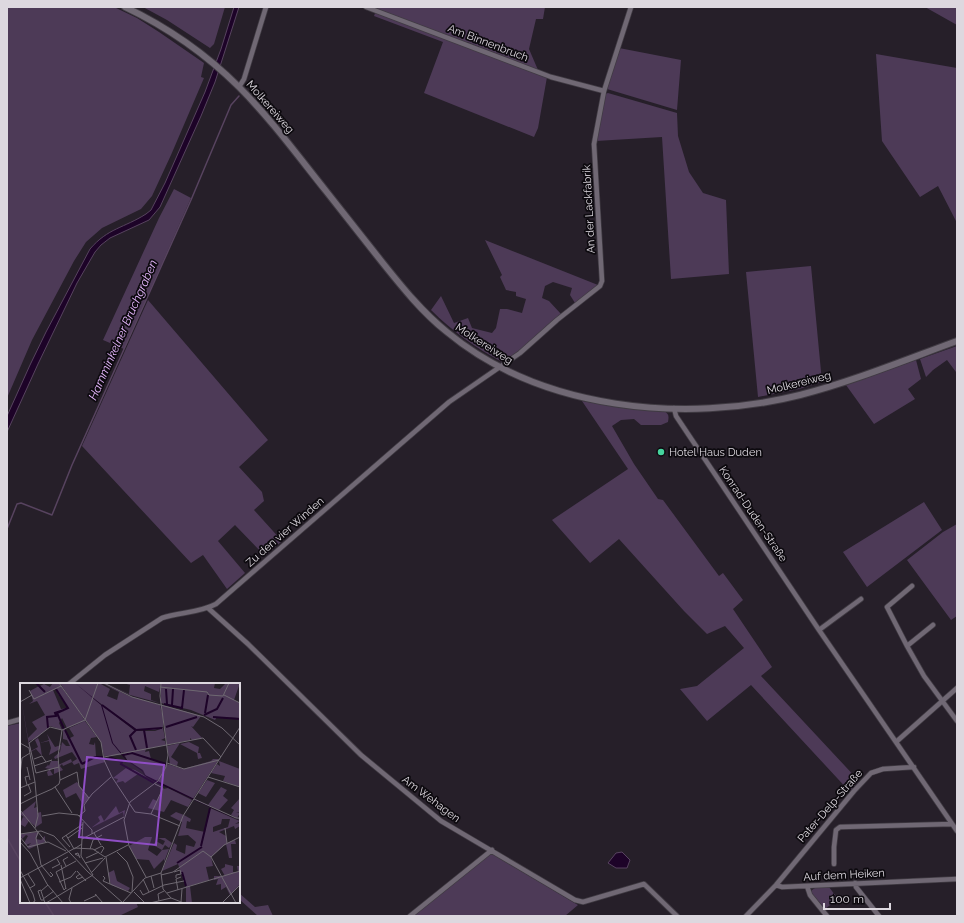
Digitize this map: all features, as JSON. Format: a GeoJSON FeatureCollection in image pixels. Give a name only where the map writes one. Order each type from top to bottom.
{"type":"FeatureCollection","features":[{"type":"Feature","properties":{"kind":"main road","name":"Molkereiweg"},"geometry":{"type":"LineString","coordinates":[[125,7],[183,40],[212,62],[239,87],[264,114],[416,302],[446,332],[480,357],[500,368],[540,385],[591,399],[629,405],[674,408],[727,407],[767,402],[799,395],[840,383],[957,341]]}},
{"type":"Feature","properties":{"kind":"street"},"geometry":{"type":"LineString","coordinates":[[239,87],[244,79],[266,7]]}},
{"type":"Feature","properties":{"kind":"street","name":"Am Binnenbruch"},"geometry":{"type":"LineString","coordinates":[[366,7],[551,76],[604,91]]}},
{"type":"Feature","properties":{"kind":"street","name":"An der Lackfabrik"},"geometry":{"type":"LineString","coordinates":[[500,368],[520,353],[557,320],[597,289],[602,281],[594,144],[604,91],[631,7]]}},
{"type":"Feature","properties":{"kind":"street","name":"Zu den vier Winden"},"geometry":{"type":"LineString","coordinates":[[70,683],[105,655],[162,618],[173,614],[208,608],[216,604],[449,402],[500,368]]}},
{"type":"Feature","properties":{"kind":"street","name":"Konrad-Duden-Straße"},"geometry":{"type":"LineString","coordinates":[[674,408],[676,416],[819,630],[957,831]]}},
{"type":"Feature","properties":{"kind":"street"},"geometry":{"type":"LineString","coordinates":[[912,586],[887,607],[924,676],[957,721]]}},
{"type":"Feature","properties":{"kind":"street"},"geometry":{"type":"LineString","coordinates":[[819,630],[861,599]]}},
{"type":"Feature","properties":{"kind":"street","name":"Am Wehagen"},"geometry":{"type":"LineString","coordinates":[[208,608],[248,644],[361,755],[441,821],[579,902],[644,884],[677,916]]}},
{"type":"Feature","properties":{"kind":"street"},"geometry":{"type":"LineString","coordinates":[[907,646],[933,625]]}},
{"type":"Feature","properties":{"kind":"street"},"geometry":{"type":"LineString","coordinates":[[896,742],[957,688]]}},
{"type":"Feature","properties":{"kind":"street"},"geometry":{"type":"LineString","coordinates":[[7,723],[20,720]]}},
{"type":"Feature","properties":{"kind":"street","name":"Pater-Delp-Straße"},"geometry":{"type":"LineString","coordinates":[[776,884],[870,773],[883,769],[914,768]]}},
{"type":"Feature","properties":{"kind":"street"},"geometry":{"type":"LineString","coordinates":[[834,864],[834,835],[836,830],[840,827],[952,824]]}},
{"type":"Feature","properties":{"kind":"street"},"geometry":{"type":"LineString","coordinates":[[410,916],[492,850]]}},
{"type":"Feature","properties":{"kind":"street","name":"Auf dem Heiken"},"geometry":{"type":"LineString","coordinates":[[776,884],[782,887],[957,879]]}},
{"type":"Feature","properties":{"kind":"street"},"geometry":{"type":"LineString","coordinates":[[855,883],[856,887],[879,916]]}},
{"type":"Feature","properties":{"kind":"street"},"geometry":{"type":"LineString","coordinates":[[746,916],[776,884]]}},
{"type":"Feature","properties":{"kind":"street"},"geometry":{"type":"LineString","coordinates":[[807,886],[810,895],[827,916]]}},
{"type":"Feature","properties":{"kind":"shaded area"},"geometry":{"type":"Polygon","coordinates":[[[7,7],[114,7],[137,18],[204,63],[201,77],[204,78],[152,196],[141,209],[102,228],[86,242],[74,261],[32,340],[7,398],[7,7]]]}},
{"type":"Feature","properties":{"kind":"shaded area"},"geometry":{"type":"Polygon","coordinates":[[[143,7],[225,7],[214,44],[210,48],[167,20],[143,7]]]}},
{"type":"Feature","properties":{"kind":"shaded area"},"geometry":{"type":"Polygon","coordinates":[[[234,7],[239,7],[215,82],[160,207],[149,220],[110,238],[95,252],[77,283],[7,432],[7,416],[30,365],[90,249],[110,232],[138,219],[151,210],[165,183],[205,92],[221,49],[234,7]]]}},
{"type":"Feature","properties":{"kind":"shaded area"},"geometry":{"type":"Polygon","coordinates":[[[375,7],[545,7],[543,19],[536,19],[529,49],[538,70],[467,42],[465,45],[547,77],[538,128],[534,137],[424,93],[443,42],[374,16],[377,8],[375,7]]]}},
{"type":"Feature","properties":{"kind":"shaded area"},"geometry":{"type":"Polygon","coordinates":[[[925,7],[957,7],[957,25],[925,7]]]}},
{"type":"Feature","properties":{"kind":"shaded area"},"geometry":{"type":"Polygon","coordinates":[[[619,48],[681,60],[677,110],[607,89],[619,48]]]}},
{"type":"Feature","properties":{"kind":"shaded area"},"geometry":{"type":"Polygon","coordinates":[[[876,54],[957,68],[957,223],[938,186],[920,197],[882,141],[876,54]]]}},
{"type":"Feature","properties":{"kind":"shaded area"},"geometry":{"type":"Polygon","coordinates":[[[608,93],[677,113],[678,136],[689,172],[703,193],[726,200],[729,274],[671,279],[662,137],[596,141],[605,94],[608,93]]]}},
{"type":"Feature","properties":{"kind":"shaded area"},"geometry":{"type":"Polygon","coordinates":[[[174,189],[191,198],[124,349],[103,340],[159,218],[174,189]]]}},
{"type":"Feature","properties":{"kind":"shaded area"},"geometry":{"type":"Polygon","coordinates":[[[485,240],[598,285],[575,303],[570,295],[572,288],[553,282],[545,286],[542,298],[549,301],[561,314],[521,350],[502,362],[465,339],[431,310],[441,296],[454,323],[468,318],[472,328],[492,333],[496,328],[500,309],[507,309],[522,313],[526,299],[516,296],[516,292],[506,290],[500,277],[502,275],[485,240]]]}},
{"type":"Feature","properties":{"kind":"shaded area"},"geometry":{"type":"Polygon","coordinates":[[[811,266],[822,382],[799,389],[758,397],[746,272],[811,266]]]}},
{"type":"Feature","properties":{"kind":"shaded area"},"geometry":{"type":"Polygon","coordinates":[[[148,300],[268,440],[239,467],[262,492],[264,501],[254,510],[282,541],[265,556],[235,525],[218,541],[245,573],[227,589],[203,555],[191,563],[82,446],[148,300]]]}},
{"type":"Feature","properties":{"kind":"shaded area"},"geometry":{"type":"Polygon","coordinates":[[[957,346],[956,372],[947,360],[926,377],[920,359],[957,346]]]}},
{"type":"Feature","properties":{"kind":"shaded area"},"geometry":{"type":"Polygon","coordinates":[[[916,360],[921,379],[908,389],[915,399],[874,424],[846,385],[916,360]]]}},
{"type":"Feature","properties":{"kind":"shaded area"},"geometry":{"type":"Polygon","coordinates":[[[582,401],[630,409],[664,411],[668,414],[668,422],[661,425],[641,425],[634,419],[621,420],[612,426],[634,464],[658,499],[663,500],[719,576],[723,573],[743,600],[733,609],[772,667],[761,676],[859,781],[850,792],[751,685],[707,721],[680,689],[697,686],[744,648],[725,626],[707,634],[684,611],[619,539],[590,563],[552,520],[628,469],[582,401]]]}},
{"type":"Feature","properties":{"kind":"shaded area"},"geometry":{"type":"Polygon","coordinates":[[[924,502],[942,530],[867,587],[843,552],[924,502]]]}},
{"type":"Feature","properties":{"kind":"shaded area"},"geometry":{"type":"Polygon","coordinates":[[[957,524],[957,616],[951,620],[907,560],[943,532],[957,524]]]}},
{"type":"Feature","properties":{"kind":"shaded area"},"geometry":{"type":"Polygon","coordinates":[[[20,723],[20,903],[136,903],[138,907],[119,916],[7,916],[7,726],[20,723]]]}},
{"type":"Feature","properties":{"kind":"shaded area"},"geometry":{"type":"Polygon","coordinates":[[[622,852],[630,860],[627,868],[616,868],[608,863],[616,853],[622,852]]]}},
{"type":"Feature","properties":{"kind":"shaded area"},"geometry":{"type":"Polygon","coordinates":[[[491,853],[578,905],[565,916],[412,916],[491,853]]]}},
{"type":"Feature","properties":{"kind":"shaded area"},"geometry":{"type":"Polygon","coordinates":[[[829,887],[838,899],[825,909],[812,894],[812,890],[815,888],[829,887]]]}},
{"type":"Feature","properties":{"kind":"shaded area"},"geometry":{"type":"Polygon","coordinates":[[[240,894],[255,907],[268,905],[273,916],[258,916],[240,900],[240,894]]]}},
{"type":"Feature","properties":{"kind":"waterway","name":"Hamminkelner Bruchgraben"},"geometry":{"type":"LineString","coordinates":[[7,529],[17,504],[21,503],[52,515],[72,465],[191,200],[231,105],[239,96]]}},
{"type":"Feature","properties":{"kind":"waterway","name":"Hamminkelner Bruchgraben"},"geometry":{"type":"LineString","coordinates":[[7,838],[20,860]]}},
{"type":"Feature","properties":{"kind":"waterway","name":"Hamminkelner Bruchgraben"},"geometry":{"type":"LineString","coordinates":[[46,903],[54,916]]}},
{"type":"Feature","properties":{"kind":"place","name":"Hotel Haus Duden"},"geometry":{"type":"Point","coordinates":[661,452]}}]}
